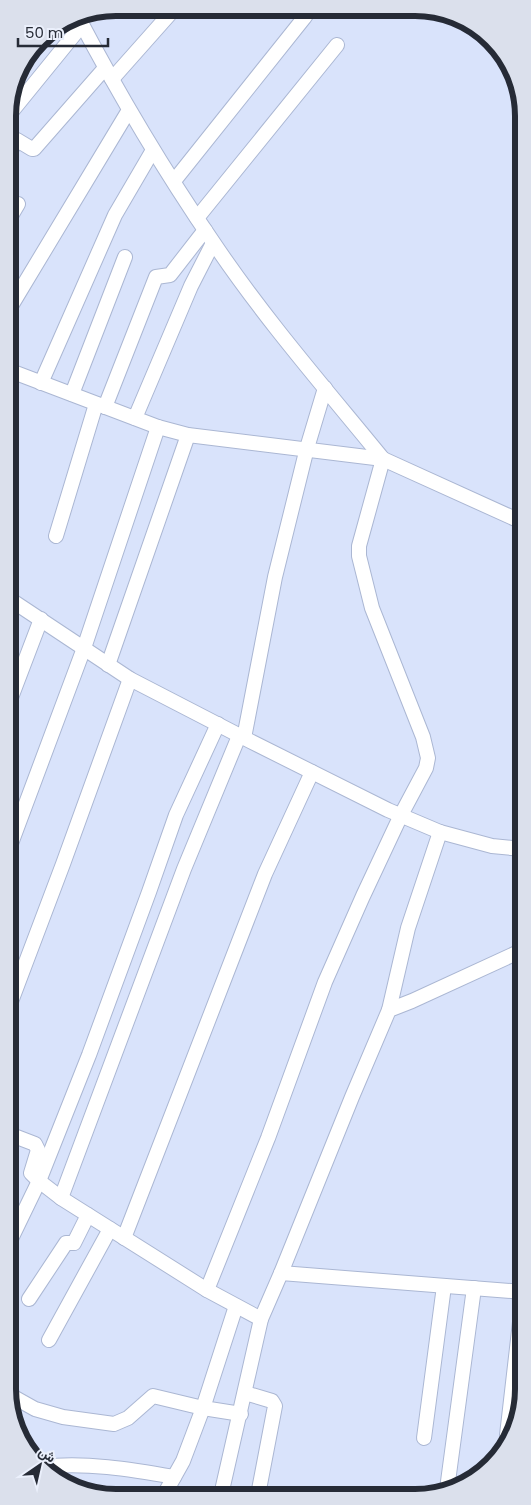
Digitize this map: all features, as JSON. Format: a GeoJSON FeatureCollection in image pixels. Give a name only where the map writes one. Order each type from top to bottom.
{"type":"FeatureCollection","features":[{"type":"Feature","properties":{"kind":"street"},"geometry":{"type":"LineString","coordinates":[[17,140],[34,149],[167,16]]}},
{"type":"Feature","properties":{"kind":"street"},"geometry":{"type":"LineString","coordinates":[[174,181],[305,16]]}},
{"type":"Feature","properties":{"kind":"street"},"geometry":{"type":"LineString","coordinates":[[81,23],[153,150],[213,243],[278,331],[383,459]]}},
{"type":"Feature","properties":{"kind":"street"},"geometry":{"type":"LineString","coordinates":[[17,104],[75,26]]}},
{"type":"Feature","properties":{"kind":"street"},"geometry":{"type":"LineString","coordinates":[[197,218],[337,45]]}},
{"type":"Feature","properties":{"kind":"street"},"geometry":{"type":"LineString","coordinates":[[16,298],[129,110]]}},
{"type":"Feature","properties":{"kind":"street"},"geometry":{"type":"LineString","coordinates":[[41,383],[115,215],[153,150]]}},
{"type":"Feature","properties":{"kind":"street"},"geometry":{"type":"LineString","coordinates":[[56,536],[101,405],[156,277],[170,275],[205,230]]}},
{"type":"Feature","properties":{"kind":"street"},"geometry":{"type":"LineString","coordinates":[[135,418],[191,286],[213,243]]}},
{"type":"Feature","properties":{"kind":"street"},"geometry":{"type":"LineString","coordinates":[[72,394],[125,256]]}},
{"type":"Feature","properties":{"kind":"street"},"geometry":{"type":"LineString","coordinates":[[16,373],[158,427],[188,435],[307,448],[383,459],[515,519]]}},
{"type":"Feature","properties":{"kind":"street"},"geometry":{"type":"LineString","coordinates":[[61,1198],[184,870],[242,737],[275,577],[307,448],[325,388]]}},
{"type":"Feature","properties":{"kind":"street"},"geometry":{"type":"LineString","coordinates":[[16,830],[84,648],[158,427]]}},
{"type":"Feature","properties":{"kind":"street"},"geometry":{"type":"LineString","coordinates":[[108,665],[188,435]]}},
{"type":"Feature","properties":{"kind":"street"},"geometry":{"type":"LineString","coordinates":[[207,1290],[268,1138],[325,982],[362,896],[426,768],[428,758],[423,737],[372,608],[360,556],[359,546],[383,459]]}},
{"type":"Feature","properties":{"kind":"street"},"geometry":{"type":"LineString","coordinates":[[16,603],[130,679],[312,772],[440,832],[492,846],[515,848]]}},
{"type":"Feature","properties":{"kind":"street"},"geometry":{"type":"LineString","coordinates":[[16,685],[41,619]]}},
{"type":"Feature","properties":{"kind":"street"},"geometry":{"type":"LineString","coordinates":[[16,988],[130,679]]}},
{"type":"Feature","properties":{"kind":"street"},"geometry":{"type":"LineString","coordinates":[[16,1229],[39,1182],[106,1010],[150,892],[176,815],[218,724]]}},
{"type":"Feature","properties":{"kind":"street"},"geometry":{"type":"LineString","coordinates":[[124,1238],[265,874],[312,772]]}},
{"type":"Feature","properties":{"kind":"street"},"geometry":{"type":"LineString","coordinates":[[222,1489],[241,1414],[261,1318],[389,1010],[408,928],[440,832]]}},
{"type":"Feature","properties":{"kind":"street"},"geometry":{"type":"LineString","coordinates":[[389,1010],[515,954]]}},
{"type":"Feature","properties":{"kind":"street"},"geometry":{"type":"LineString","coordinates":[[16,1137],[38,1147],[32,1173],[39,1182],[110,1230],[207,1290],[261,1318]]}},
{"type":"Feature","properties":{"kind":"street"},"geometry":{"type":"LineString","coordinates":[[29,1299],[66,1243],[74,1243],[88,1215]]}},
{"type":"Feature","properties":{"kind":"street"},"geometry":{"type":"LineString","coordinates":[[49,1340],[110,1230]]}},
{"type":"Feature","properties":{"kind":"street"},"geometry":{"type":"LineString","coordinates":[[281,1273],[515,1291]]}},
{"type":"Feature","properties":{"kind":"street"},"geometry":{"type":"LineString","coordinates":[[424,1438],[444,1286]]}},
{"type":"Feature","properties":{"kind":"street"},"geometry":{"type":"LineString","coordinates":[[448,1483],[474,1288]]}},
{"type":"Feature","properties":{"kind":"street"},"geometry":{"type":"LineString","coordinates":[[168,1489],[183,1461],[203,1408],[236,1306]]}},
{"type":"Feature","properties":{"kind":"street"},"geometry":{"type":"LineString","coordinates":[[508,1423],[515,1366]]}},
{"type":"Feature","properties":{"kind":"street"},"geometry":{"type":"LineString","coordinates":[[245,1393],[272,1401],[275,1406],[259,1489]]}},
{"type":"Feature","properties":{"kind":"street"},"geometry":{"type":"LineString","coordinates":[[17,1399],[34,1409],[63,1417],[114,1424],[128,1418],[152,1396],[203,1408],[241,1414]]}},
{"type":"Feature","properties":{"kind":"street"},"geometry":{"type":"LineString","coordinates":[[53,1467],[127,1469],[174,1477]]}}]}
